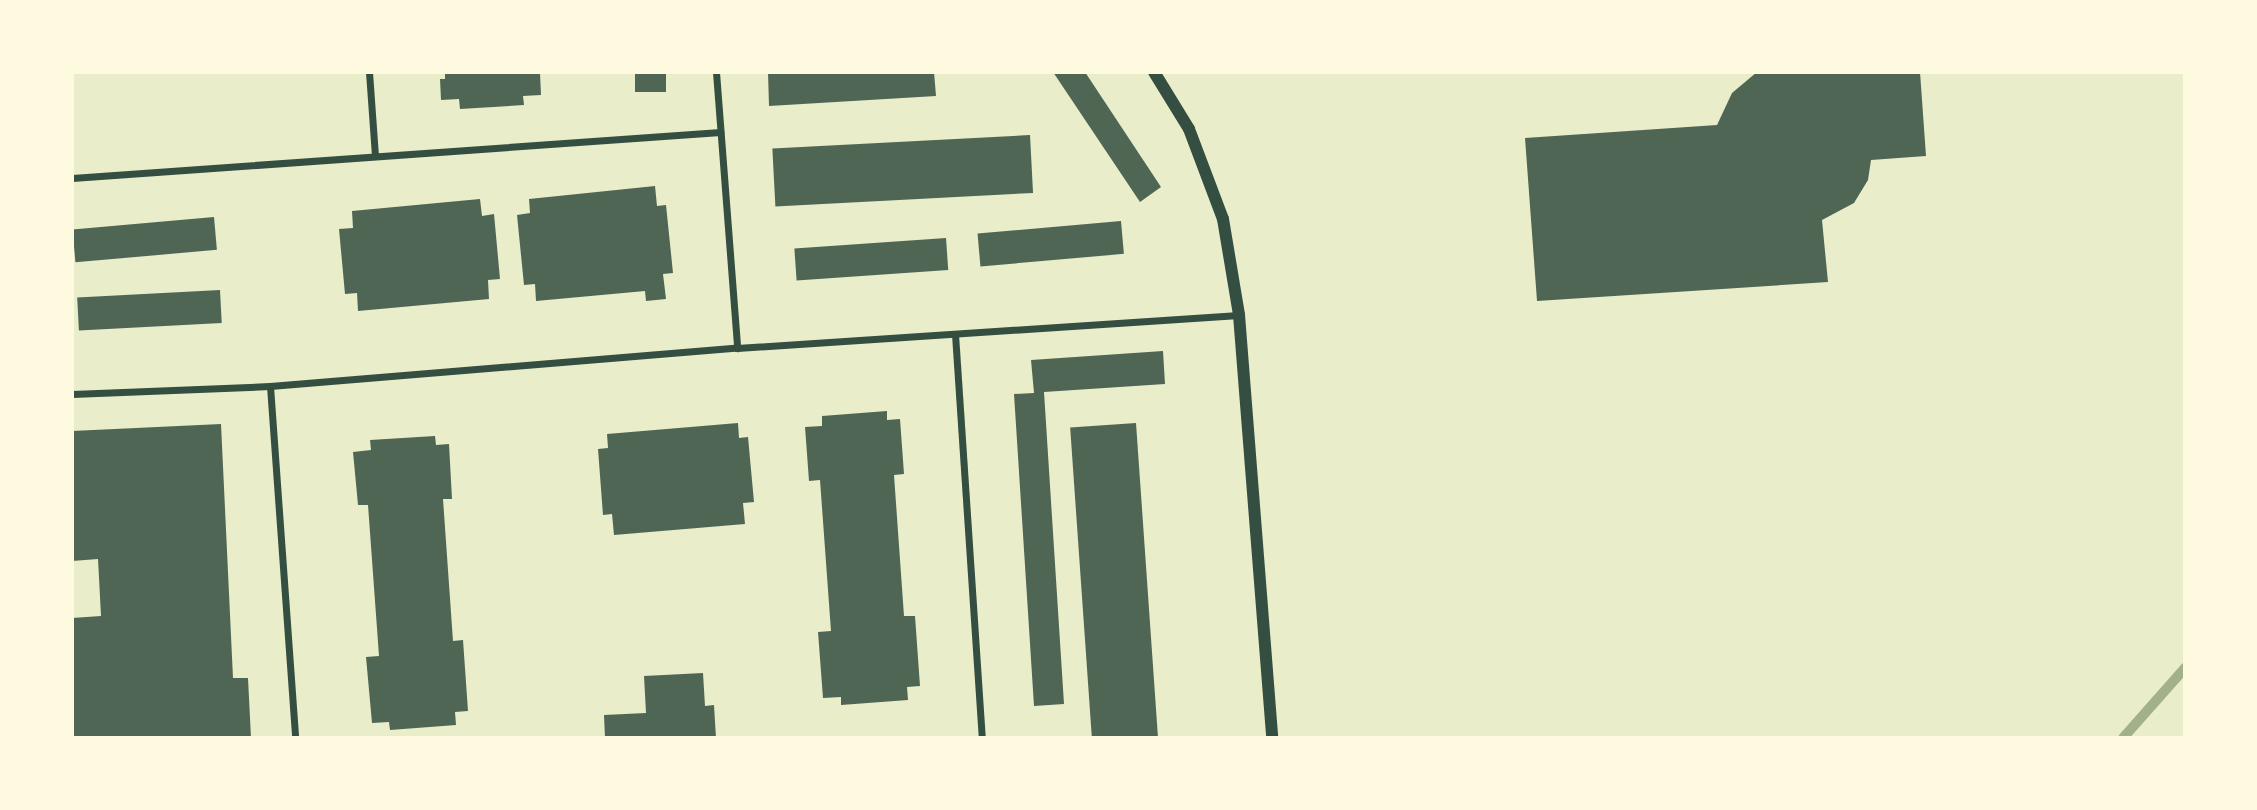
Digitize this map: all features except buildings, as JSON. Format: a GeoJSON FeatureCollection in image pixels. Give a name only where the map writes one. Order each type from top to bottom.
{"type":"FeatureCollection","features":[{"type":"Feature","properties":{"kind":"street"},"geometry":{"type":"LineString","coordinates":[[369,72],[374,155]]}},
{"type":"Feature","properties":{"kind":"street"},"geometry":{"type":"LineString","coordinates":[[716,72],[737,348]]}},
{"type":"Feature","properties":{"kind":"street"},"geometry":{"type":"LineString","coordinates":[[1154,72],[1189,129],[1223,219],[1239,315],[1272,738]]}},
{"type":"Feature","properties":{"kind":"street"},"geometry":{"type":"LineString","coordinates":[[72,178],[720,132]]}},
{"type":"Feature","properties":{"kind":"street"},"geometry":{"type":"LineString","coordinates":[[72,394],[270,386],[737,348],[1239,315]]}},
{"type":"Feature","properties":{"kind":"street"},"geometry":{"type":"LineString","coordinates":[[955,334],[982,738]]}},
{"type":"Feature","properties":{"kind":"street"},"geometry":{"type":"LineString","coordinates":[[270,386],[295,738]]}},
{"type":"Feature","properties":{"kind":"waterway"},"geometry":{"type":"LineString","coordinates":[[2123,738],[2185,668]]}}]}
